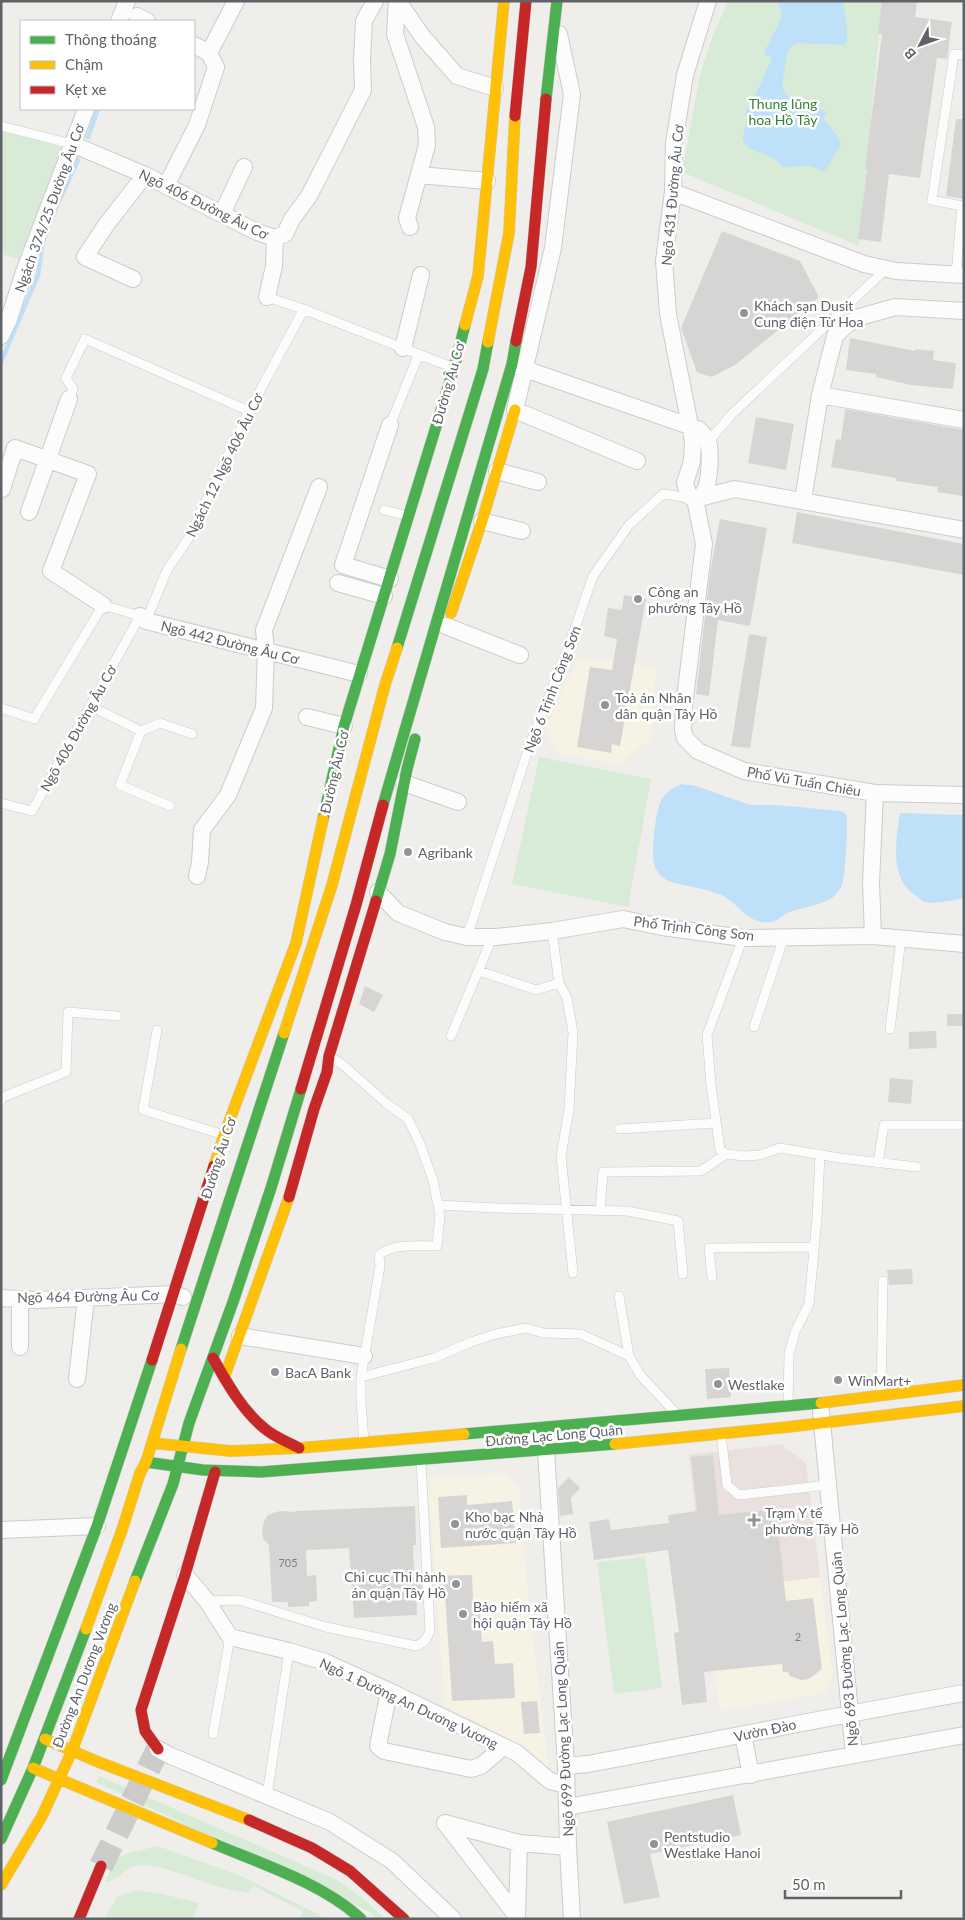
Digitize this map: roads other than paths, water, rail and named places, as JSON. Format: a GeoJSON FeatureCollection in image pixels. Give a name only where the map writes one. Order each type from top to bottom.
{"type":"FeatureCollection","features":[{"type":"Feature","properties":{"kind":"main road","name":"Đường Âu Cơ"},"geometry":{"type":"LineString","coordinates":[[97,1526],[174,1294],[224,1135],[296,943],[344,726],[454,368],[478,276],[504,1]]}},
{"type":"Feature","properties":{"kind":"main road","name":"Đường Âu Cơ"},"geometry":{"type":"LineString","coordinates":[[178,1468],[189,1423],[233,1302],[271,1188],[342,901],[385,685],[483,369],[509,233],[517,87],[526,1]]}},
{"type":"Feature","properties":{"kind":"main road","name":"Đường Âu Cơ"},"geometry":{"type":"LineString","coordinates":[[146,1462],[197,1301],[342,901],[417,686],[518,367],[536,232],[556,9]]}},
{"type":"Feature","properties":{"kind":"main road","name":"Đường Âu Cơ"},"geometry":{"type":"LineString","coordinates":[[224,1378],[295,1181],[314,1109],[327,1072],[329,1056],[390,854],[404,783],[446,626],[482,521],[515,410]]}},
{"type":"Feature","properties":{"kind":"main road"},"geometry":{"type":"LineString","coordinates":[[213,1358],[224,1378],[254,1418],[267,1430],[299,1448]]}},
{"type":"Feature","properties":{"kind":"main road","name":"Đường Lạc Long Quân"},"geometry":{"type":"LineString","coordinates":[[152,1442],[231,1451],[299,1448],[820,1403],[964,1385]]}},
{"type":"Feature","properties":{"kind":"main road","name":"Đường Lạc Long Quân"},"geometry":{"type":"LineString","coordinates":[[146,1462],[216,1472],[261,1472],[546,1451],[823,1424],[964,1406]]}},
{"type":"Feature","properties":{"kind":"main road","name":"Đường An Dương Vương"},"geometry":{"type":"LineString","coordinates":[[1,1839],[45,1739],[122,1530],[140,1473],[146,1462]]}},
{"type":"Feature","properties":{"kind":"main road","name":"Đường An Dương Vương"},"geometry":{"type":"LineString","coordinates":[[1,1885],[42,1816],[72,1752],[178,1468]]}},
{"type":"Feature","properties":{"kind":"main road"},"geometry":{"type":"LineString","coordinates":[[158,1749],[148,1737],[142,1724],[142,1710],[216,1472]]}},
{"type":"Feature","properties":{"kind":"main road"},"geometry":{"type":"LineString","coordinates":[[1,1780],[97,1526]]}},
{"type":"Feature","properties":{"kind":"main road"},"geometry":{"type":"LineString","coordinates":[[45,1739],[72,1752],[239,1816],[312,1848],[350,1871],[404,1919]]}},
{"type":"Feature","properties":{"kind":"main road"},"geometry":{"type":"LineString","coordinates":[[33,1768],[272,1869],[332,1898],[357,1914],[361,1919]]}},
{"type":"Feature","properties":{"kind":"main road"},"geometry":{"type":"LineString","coordinates":[[79,1919],[100,1866]]}},
{"type":"Feature","properties":{"kind":"street"},"geometry":{"type":"LineString","coordinates":[[209,54],[236,1]]}},
{"type":"Feature","properties":{"kind":"street"},"geometry":{"type":"LineString","coordinates":[[275,238],[285,234],[292,218],[309,196],[364,90],[362,60],[364,21],[376,1]]}},
{"type":"Feature","properties":{"kind":"street"},"geometry":{"type":"LineString","coordinates":[[397,1],[422,36],[456,76],[495,88]]}},
{"type":"Feature","properties":{"kind":"street"},"geometry":{"type":"LineString","coordinates":[[397,1],[395,34],[426,127],[426,146],[407,218],[410,226]]}},
{"type":"Feature","properties":{"kind":"street","name":"Ngõ 431 Đường Âu Cơ"},"geometry":{"type":"LineString","coordinates":[[695,499],[689,496],[684,483],[694,451],[668,314],[664,261],[673,192],[674,143],[686,75],[708,1]]}},
{"type":"Feature","properties":{"kind":"street","name":"Đường Âu Cơ"},"geometry":{"type":"LineString","coordinates":[[515,410],[518,367],[553,248],[572,94],[556,9]]}},
{"type":"Feature","properties":{"kind":"street"},"geometry":{"type":"LineString","coordinates":[[166,186],[197,125],[216,67],[209,54],[195,47]]}},
{"type":"Feature","properties":{"kind":"street","name":"Ngách 374/25 Đường Âu Cơ"},"geometry":{"type":"LineString","coordinates":[[1,336],[9,319],[24,272],[86,110]]}},
{"type":"Feature","properties":{"kind":"street","name":"Ngõ 406 Đường Âu Cơ"},"geometry":{"type":"LineString","coordinates":[[72,144],[145,175],[257,232],[275,238],[274,266],[267,297]]}},
{"type":"Feature","properties":{"kind":"street"},"geometry":{"type":"LineString","coordinates":[[222,214],[244,167]]}},
{"type":"Feature","properties":{"kind":"street"},"geometry":{"type":"LineString","coordinates":[[134,279],[85,256],[106,225],[145,175]]}},
{"type":"Feature","properties":{"kind":"street"},"geometry":{"type":"LineString","coordinates":[[419,175],[487,181]]}},
{"type":"Feature","properties":{"kind":"street"},"geometry":{"type":"LineString","coordinates":[[673,192],[864,264],[896,271],[960,274]]}},
{"type":"Feature","properties":{"kind":"street"},"geometry":{"type":"LineString","coordinates":[[403,348],[420,276]]}},
{"type":"Feature","properties":{"kind":"street"},"geometry":{"type":"LineString","coordinates":[[803,500],[820,395],[834,336],[846,325],[869,314],[895,307],[964,311]]}},
{"type":"Feature","properties":{"kind":"street"},"geometry":{"type":"LineString","coordinates":[[518,367],[698,429],[705,435],[708,442],[709,461],[708,481],[705,492],[695,499]]}},
{"type":"Feature","properties":{"kind":"street"},"geometry":{"type":"LineString","coordinates":[[820,395],[964,420]]}},
{"type":"Feature","properties":{"kind":"street"},"geometry":{"type":"LineString","coordinates":[[28,512],[69,399]]}},
{"type":"Feature","properties":{"kind":"street"},"geometry":{"type":"LineString","coordinates":[[515,410],[637,461]]}},
{"type":"Feature","properties":{"kind":"street"},"geometry":{"type":"LineString","coordinates":[[390,425],[343,565],[390,579]]}},
{"type":"Feature","properties":{"kind":"street","name":"Ngõ 442 Đường Âu Cơ"},"geometry":{"type":"LineString","coordinates":[[2,489],[16,448],[88,474],[51,571],[103,605]]}},
{"type":"Feature","properties":{"kind":"street"},"geometry":{"type":"LineString","coordinates":[[497,471],[538,482]]}},
{"type":"Feature","properties":{"kind":"street"},"geometry":{"type":"LineString","coordinates":[[197,876],[202,830],[228,795],[264,708],[266,650],[264,630],[319,487]]}},
{"type":"Feature","properties":{"kind":"street"},"geometry":{"type":"LineString","coordinates":[[695,499],[735,489],[964,530]]}},
{"type":"Feature","properties":{"kind":"street","name":"Phố Vũ Tuấn Chiêu"},"geometry":{"type":"LineString","coordinates":[[695,499],[704,544],[684,706],[683,730],[685,738],[698,752],[744,771],[875,793],[964,795]]}},
{"type":"Feature","properties":{"kind":"street"},"geometry":{"type":"LineString","coordinates":[[482,521],[522,531]]}},
{"type":"Feature","properties":{"kind":"street"},"geometry":{"type":"LineString","coordinates":[[338,583],[384,596]]}},
{"type":"Feature","properties":{"kind":"street","name":"Ngõ 442 Đường Âu Cơ"},"geometry":{"type":"LineString","coordinates":[[143,619],[359,674]]}},
{"type":"Feature","properties":{"kind":"street"},"geometry":{"type":"LineString","coordinates":[[446,626],[520,655]]}},
{"type":"Feature","properties":{"kind":"street"},"geometry":{"type":"LineString","coordinates":[[307,716],[344,726]]}},
{"type":"Feature","properties":{"kind":"street"},"geometry":{"type":"LineString","coordinates":[[404,783],[458,802]]}},
{"type":"Feature","properties":{"kind":"street"},"geometry":{"type":"LineString","coordinates":[[873,936],[871,882],[875,793]]}},
{"type":"Feature","properties":{"kind":"street","name":"Phố Trịnh Công Sơn"},"geometry":{"type":"LineString","coordinates":[[378,892],[398,913],[445,932],[467,936],[492,938],[552,931],[623,919],[662,927],[743,938],[873,936],[964,944]]}},
{"type":"Feature","properties":{"kind":"street","name":"Ngõ 464 Đường Âu Cơ"},"geometry":{"type":"LineString","coordinates":[[1,1298],[86,1298],[174,1294],[197,1301]]}},
{"type":"Feature","properties":{"kind":"street"},"geometry":{"type":"LineString","coordinates":[[77,1379],[86,1298]]}},
{"type":"Feature","properties":{"kind":"street"},"geometry":{"type":"LineString","coordinates":[[20,1299],[20,1347]]}},
{"type":"Feature","properties":{"kind":"street"},"geometry":{"type":"LineString","coordinates":[[240,1336],[364,1356]]}},
{"type":"Feature","properties":{"kind":"street","name":"Ngõ 693 Đường Lạc Long Quân"},"geometry":{"type":"LineString","coordinates":[[820,1403],[854,1755]]}},
{"type":"Feature","properties":{"kind":"street","name":"Ngõ 699 Đường Lạc Long Quân"},"geometry":{"type":"LineString","coordinates":[[546,1451],[566,1766],[572,1919]]}},
{"type":"Feature","properties":{"kind":"street"},"geometry":{"type":"LineString","coordinates":[[1,1530],[97,1526]]}},
{"type":"Feature","properties":{"kind":"street"},"geometry":{"type":"LineString","coordinates":[[185,1575],[207,1601],[230,1637]]}},
{"type":"Feature","properties":{"kind":"street","name":"Ngõ 1 Đường An Dương Vương"},"geometry":{"type":"LineString","coordinates":[[230,1637],[325,1662],[517,1753],[550,1781],[566,1785]]}},
{"type":"Feature","properties":{"kind":"street"},"geometry":{"type":"LineString","coordinates":[[389,1691],[378,1746],[384,1751],[471,1769],[485,1763],[503,1747]]}},
{"type":"Feature","properties":{"kind":"street","name":"Vườn Đào"},"geometry":{"type":"LineString","coordinates":[[566,1766],[588,1764],[850,1713],[964,1693]]}},
{"type":"Feature","properties":{"kind":"street"},"geometry":{"type":"LineString","coordinates":[[743,1735],[751,1774]]}},
{"type":"Feature","properties":{"kind":"street"},"geometry":{"type":"LineString","coordinates":[[567,1807],[964,1735]]}},
{"type":"Feature","properties":{"kind":"street"},"geometry":{"type":"LineString","coordinates":[[158,1749],[330,1822],[392,1861],[453,1919]]}},
{"type":"Feature","properties":{"kind":"street"},"geometry":{"type":"LineString","coordinates":[[517,1917],[445,1823],[519,1843],[568,1847]]}},
{"type":"Feature","properties":{"kind":"street"},"geometry":{"type":"LineString","coordinates":[[517,1917],[519,1843]]}},
{"type":"Feature","properties":{"kind":"lane"},"geometry":{"type":"LineString","coordinates":[[960,274],[962,206],[932,200],[954,54],[964,55]]}},
{"type":"Feature","properties":{"kind":"lane","name":"Ngõ 406 Đường Âu Cơ"},"geometry":{"type":"LineString","coordinates":[[1,126],[72,144]]}},
{"type":"Feature","properties":{"kind":"lane"},"geometry":{"type":"LineString","coordinates":[[708,442],[732,414],[886,269]]}},
{"type":"Feature","properties":{"kind":"lane","name":"Ngõ 406 Đường Âu Cơ"},"geometry":{"type":"LineString","coordinates":[[267,297],[304,309],[454,368]]}},
{"type":"Feature","properties":{"kind":"lane","name":"Ngách 12 Ngõ 406 Âu Cơ"},"geometry":{"type":"LineString","coordinates":[[143,619],[167,570],[188,539],[249,411],[304,309]]}},
{"type":"Feature","properties":{"kind":"lane"},"geometry":{"type":"LineString","coordinates":[[69,399],[73,389],[66,378],[85,339],[249,411]]}},
{"type":"Feature","properties":{"kind":"lane"},"geometry":{"type":"LineString","coordinates":[[390,425],[419,354]]}},
{"type":"Feature","properties":{"kind":"lane","name":"Ngõ 6 Trịnh Công Sơn"},"geometry":{"type":"LineString","coordinates":[[467,936],[530,744],[571,640],[593,576],[628,524],[663,494],[695,499]]}},
{"type":"Feature","properties":{"kind":"lane"},"geometry":{"type":"LineString","coordinates":[[384,510],[408,516]]}},
{"type":"Feature","properties":{"kind":"lane"},"geometry":{"type":"LineString","coordinates":[[1,708],[34,719],[103,605]]}},
{"type":"Feature","properties":{"kind":"lane","name":"Ngõ 442 Đường Âu Cơ"},"geometry":{"type":"LineString","coordinates":[[103,605],[143,619]]}},
{"type":"Feature","properties":{"kind":"lane","name":"Ngõ 406 Đường Âu Cơ"},"geometry":{"type":"LineString","coordinates":[[1,803],[32,811],[90,706],[143,619]]}},
{"type":"Feature","properties":{"kind":"lane"},"geometry":{"type":"LineString","coordinates":[[90,706],[141,731]]}},
{"type":"Feature","properties":{"kind":"lane"},"geometry":{"type":"LineString","coordinates":[[170,806],[120,785],[141,731],[160,722],[192,734]]}},
{"type":"Feature","properties":{"kind":"lane"},"geometry":{"type":"LineString","coordinates":[[552,931],[559,983],[567,998],[573,1032],[569,1109],[560,1156],[573,1273]]}},
{"type":"Feature","properties":{"kind":"lane"},"geometry":{"type":"LineString","coordinates":[[754,1028],[784,936]]}},
{"type":"Feature","properties":{"kind":"lane"},"geometry":{"type":"LineString","coordinates":[[451,1036],[492,938]]}},
{"type":"Feature","properties":{"kind":"lane"},"geometry":{"type":"LineString","coordinates":[[743,938],[707,1035],[715,1123],[720,1150],[726,1154],[745,1156],[760,1155],[780,1148],[917,1167]]}},
{"type":"Feature","properties":{"kind":"lane"},"geometry":{"type":"LineString","coordinates":[[890,1029],[901,939]]}},
{"type":"Feature","properties":{"kind":"lane"},"geometry":{"type":"LineString","coordinates":[[479,970],[536,990],[559,983]]}},
{"type":"Feature","properties":{"kind":"lane"},"geometry":{"type":"LineString","coordinates":[[1,1101],[3,1096],[66,1072],[68,1012],[117,1016]]}},
{"type":"Feature","properties":{"kind":"lane"},"geometry":{"type":"LineString","coordinates":[[157,1030],[143,1110],[224,1135]]}},
{"type":"Feature","properties":{"kind":"lane"},"geometry":{"type":"LineString","coordinates":[[329,1056],[343,1065],[386,1103],[408,1119],[430,1171],[440,1215],[437,1246],[408,1246],[384,1250],[379,1255],[380,1266],[361,1377],[360,1402],[364,1443]]}},
{"type":"Feature","properties":{"kind":"lane"},"geometry":{"type":"LineString","coordinates":[[618,1129],[715,1123]]}},
{"type":"Feature","properties":{"kind":"lane"},"geometry":{"type":"LineString","coordinates":[[878,1163],[884,1125],[962,1125]]}},
{"type":"Feature","properties":{"kind":"lane"},"geometry":{"type":"LineString","coordinates":[[600,1210],[603,1172],[701,1171],[726,1154]]}},
{"type":"Feature","properties":{"kind":"lane"},"geometry":{"type":"LineString","coordinates":[[788,1406],[789,1354],[795,1332],[808,1304],[820,1154]]}},
{"type":"Feature","properties":{"kind":"lane"},"geometry":{"type":"LineString","coordinates":[[438,1204],[627,1210],[678,1221],[683,1274]]}},
{"type":"Feature","properties":{"kind":"lane"},"geometry":{"type":"LineString","coordinates":[[712,1277],[709,1248],[813,1247]]}},
{"type":"Feature","properties":{"kind":"lane"},"geometry":{"type":"LineString","coordinates":[[882,1395],[883,1282]]}},
{"type":"Feature","properties":{"kind":"lane"},"geometry":{"type":"LineString","coordinates":[[619,1296],[629,1356],[641,1376],[678,1415]]}},
{"type":"Feature","properties":{"kind":"lane"},"geometry":{"type":"LineString","coordinates":[[361,1377],[434,1358],[471,1342],[496,1334],[526,1328],[543,1333],[581,1334],[629,1356]]}},
{"type":"Feature","properties":{"kind":"lane"},"geometry":{"type":"LineString","coordinates":[[721,1434],[726,1485],[739,1496],[828,1485]]}},
{"type":"Feature","properties":{"kind":"lane"},"geometry":{"type":"LineString","coordinates":[[207,1601],[239,1600],[326,1627],[416,1646],[422,1644],[430,1631],[421,1461]]}},
{"type":"Feature","properties":{"kind":"lane"},"geometry":{"type":"LineString","coordinates":[[213,1734],[230,1637]]}},
{"type":"Feature","properties":{"kind":"lane"},"geometry":{"type":"LineString","coordinates":[[267,1795],[289,1651]]}},
{"type":"Feature","properties":{"kind":"water"},"geometry":{"type":"Polygon","coordinates":[[[777,1],[843,1],[847,42],[844,45],[799,43],[792,46],[787,53],[782,87],[788,97],[815,104],[827,114],[823,118],[837,135],[841,145],[823,171],[811,166],[782,167],[773,158],[749,148],[742,140],[747,120],[746,111],[772,58],[764,54],[780,20],[781,11],[777,1]]]}},
{"type":"Feature","properties":{"kind":"water"},"geometry":{"type":"Polygon","coordinates":[[[681,784],[696,786],[750,805],[776,805],[841,811],[846,814],[845,861],[840,890],[829,900],[790,912],[775,921],[763,922],[750,918],[719,894],[665,879],[658,873],[654,863],[655,826],[661,800],[668,792],[681,784]]]}},
{"type":"Feature","properties":{"kind":"water"},"geometry":{"type":"Polygon","coordinates":[[[900,813],[964,815],[964,898],[925,902],[907,888],[901,879],[896,857],[900,813]]]}},
{"type":"Feature","properties":{"kind":"waterway"},"geometry":{"type":"LineString","coordinates":[[88,137],[98,110]]}},
{"type":"Feature","properties":{"kind":"waterway"},"geometry":{"type":"LineString","coordinates":[[60,199],[78,160]]}},
{"type":"Feature","properties":{"kind":"waterway"},"geometry":{"type":"LineString","coordinates":[[1,362],[38,275],[43,241]]}},
{"type":"Feature","properties":{"kind":"tunnel"},"geometry":{"type":"LineString","coordinates":[[101,1866],[158,1749]]}},
{"type":"Feature","properties":{"kind":"place","name":"Khách sạn Dusit Cung điện Từ Hoa"},"geometry":{"type":"Point","coordinates":[744,313]}},
{"type":"Feature","properties":{"kind":"place","name":"Công an phường Tây Hồ"},"geometry":{"type":"Point","coordinates":[638,599]}},
{"type":"Feature","properties":{"kind":"place","name":"Toà án Nhân dân quận Tây Hồ"},"geometry":{"type":"Point","coordinates":[605,705]}},
{"type":"Feature","properties":{"kind":"place","name":"Agribank"},"geometry":{"type":"Point","coordinates":[408,852]}},
{"type":"Feature","properties":{"kind":"place","name":"BacA Bank"},"geometry":{"type":"Point","coordinates":[275,1372]}},
{"type":"Feature","properties":{"kind":"place","name":"WinMart+"},"geometry":{"type":"Point","coordinates":[838,1380]}},
{"type":"Feature","properties":{"kind":"place","name":"Westlake"},"geometry":{"type":"Point","coordinates":[718,1384]}},
{"type":"Feature","properties":{"kind":"place","name":"Trạm Y tế phường Tây Hồ"},"geometry":{"type":"Point","coordinates":[754,1520]}},
{"type":"Feature","properties":{"kind":"place","name":"Kho bạc Nhà nước quận Tây Hồ"},"geometry":{"type":"Point","coordinates":[455,1524]}},
{"type":"Feature","properties":{"kind":"place","name":"Chi cục Thi hành án quận Tây Hồ"},"geometry":{"type":"Point","coordinates":[456,1584]}},
{"type":"Feature","properties":{"kind":"place","name":"Bảo hiểm xã hội quận Tây Hồ"},"geometry":{"type":"Point","coordinates":[463,1614]}},
{"type":"Feature","properties":{"kind":"place","name":"Pentstudio Westlake Hanoi"},"geometry":{"type":"Point","coordinates":[654,1844]}},
{"type":"Feature","properties":{"kind":"park label","name":"Thung lũng hoa Hồ Tây"},"geometry":{"type":"Point","coordinates":[783,112]}}]}
